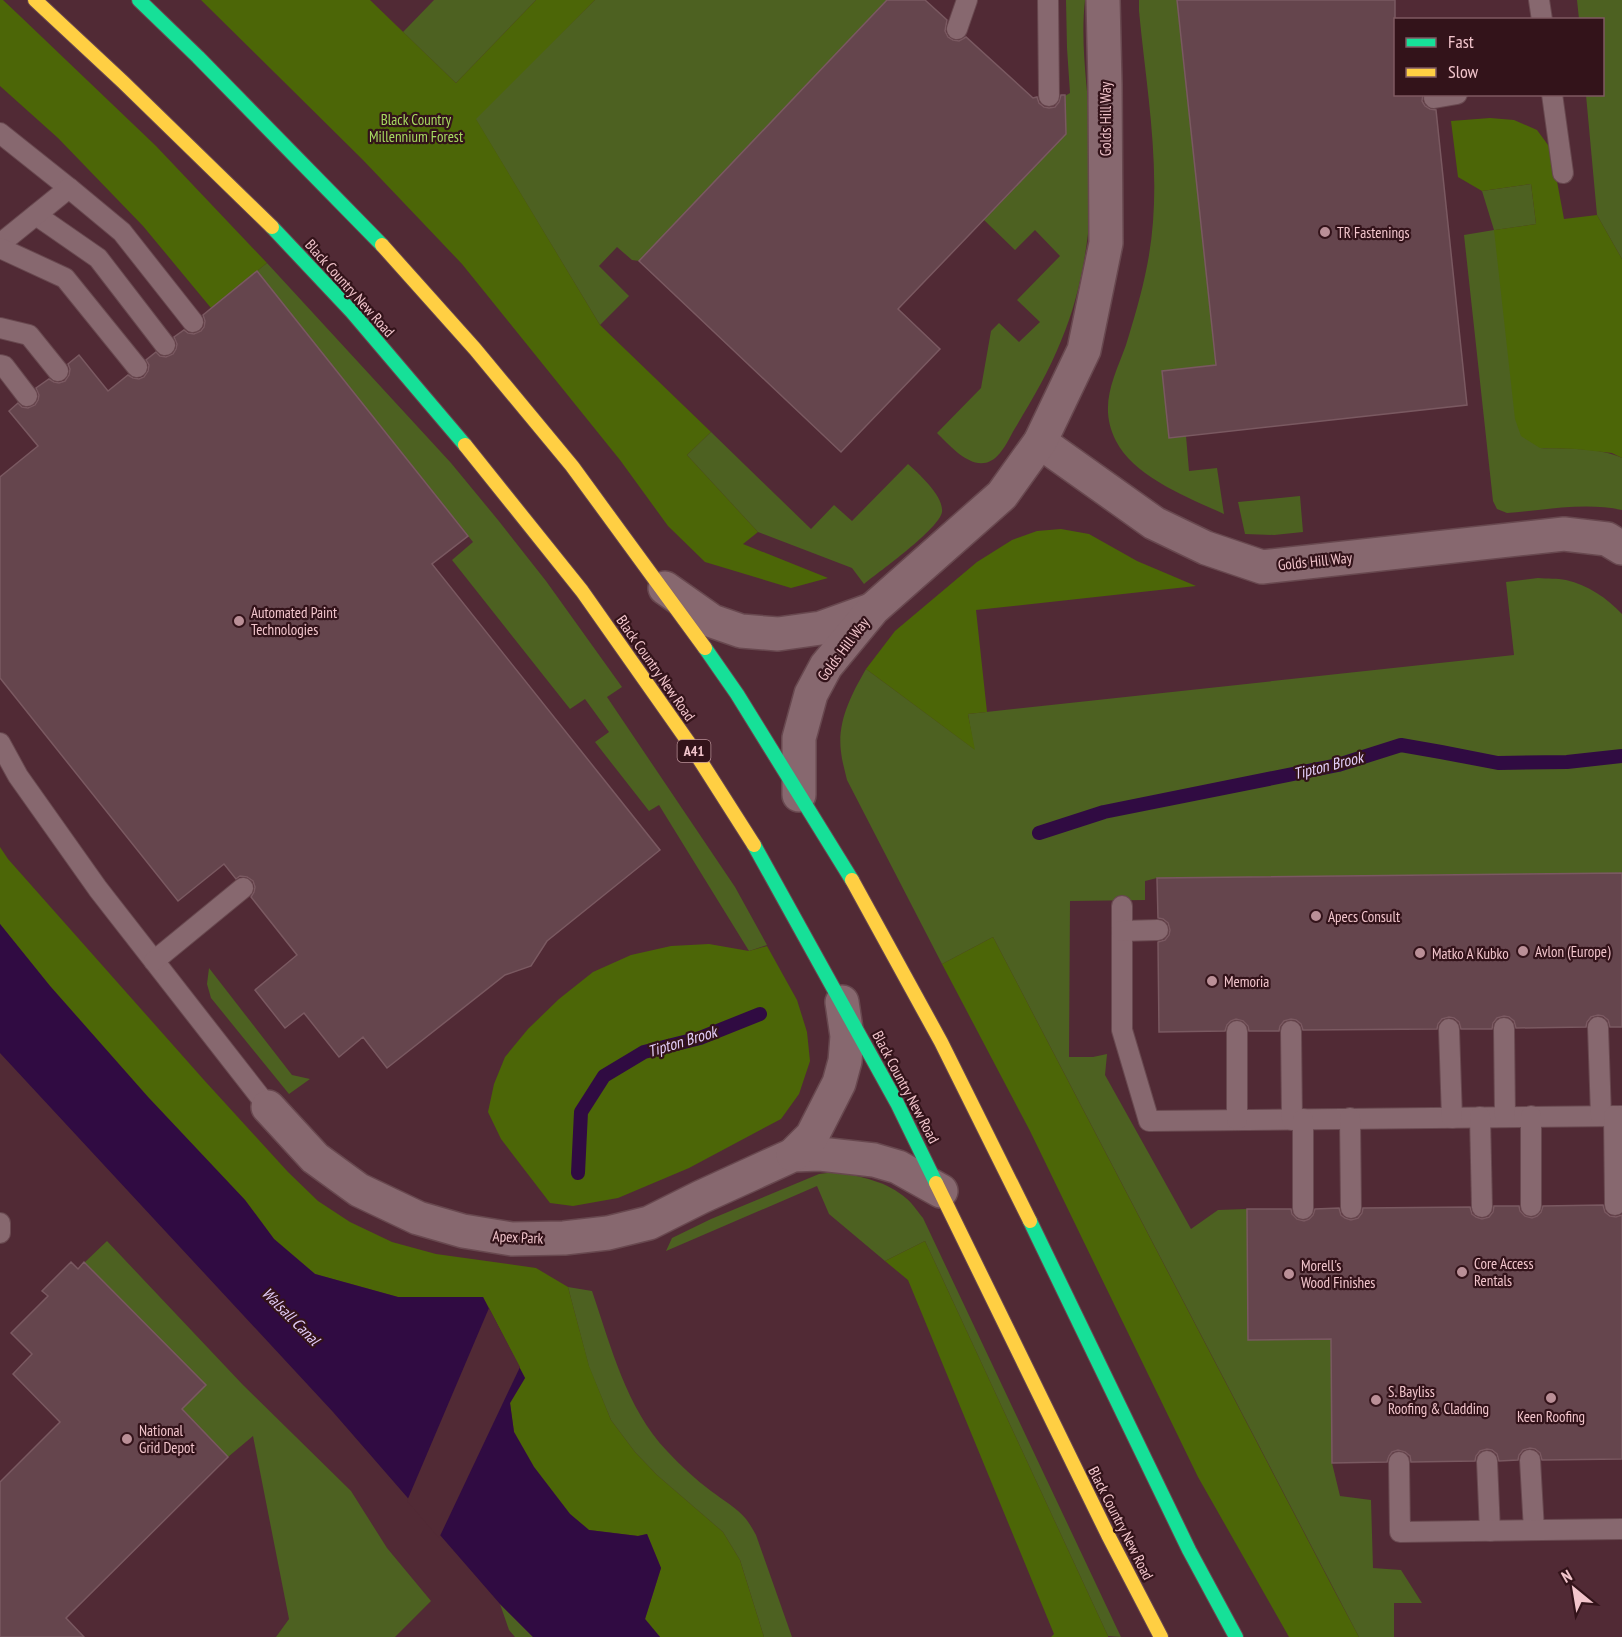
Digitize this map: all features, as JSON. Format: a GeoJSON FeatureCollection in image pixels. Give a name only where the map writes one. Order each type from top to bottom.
{"type":"FeatureCollection","features":[{"type":"Feature","properties":{"kind":"highway","name":"Black Country New Road"},"geometry":{"type":"LineString","coordinates":[[35,0],[260,215],[352,312],[474,455],[582,591],[689,742],[758,852],[897,1103],[1108,1535],[1161,1637]]}},
{"type":"Feature","properties":{"kind":"highway"},"geometry":{"type":"LineString","coordinates":[[139,0],[369,231],[475,349],[572,466],[688,622],[737,694],[847,872],[941,1042],[1189,1550],[1236,1637]]}},
{"type":"Feature","properties":{"kind":"street","name":"Golds Hill Way"},"geometry":{"type":"LineString","coordinates":[[799,795],[799,738],[811,694],[826,666],[873,609],[1002,495],[1040,442],[1084,350],[1106,243],[1102,0]]}},
{"type":"Feature","properties":{"kind":"street","name":"Golds Hill Way"},"geometry":{"type":"LineString","coordinates":[[1040,442],[1154,523],[1206,548],[1262,567],[1564,534],[1607,539],[1622,548]]}},
{"type":"Feature","properties":{"kind":"street","name":"Golds Hill Way"},"geometry":{"type":"LineString","coordinates":[[660,585],[712,621],[741,631],[778,634],[820,628],[873,609]]}},
{"type":"Feature","properties":{"kind":"street","name":"Apex Park"},"geometry":{"type":"LineString","coordinates":[[268,1107],[315,1158],[359,1190],[418,1218],[463,1231],[512,1239],[564,1238],[608,1233],[649,1223],[793,1155],[812,1136],[839,1083],[845,1061],[847,1036],[842,1002]]}},
{"type":"Feature","properties":{"kind":"street","name":"Apex Park"},"geometry":{"type":"LineString","coordinates":[[793,1155],[820,1154],[874,1160],[898,1167],[941,1191]]}},
{"type":"Feature","properties":{"kind":"lane"},"geometry":{"type":"LineString","coordinates":[[957,29],[967,0]]}},
{"type":"Feature","properties":{"kind":"lane"},"geometry":{"type":"LineString","coordinates":[[1048,0],[1048,96]]}},
{"type":"Feature","properties":{"kind":"lane"},"geometry":{"type":"LineString","coordinates":[[1539,0],[1542,18]]}},
{"type":"Feature","properties":{"kind":"lane"},"geometry":{"type":"LineString","coordinates":[[1434,98],[1445,96]]}},
{"type":"Feature","properties":{"kind":"lane"},"geometry":{"type":"LineString","coordinates":[[1552,96],[1563,173]]}},
{"type":"Feature","properties":{"kind":"lane"},"geometry":{"type":"LineString","coordinates":[[0,132],[122,232],[194,322]]}},
{"type":"Feature","properties":{"kind":"lane"},"geometry":{"type":"LineString","coordinates":[[69,188],[0,246],[65,278],[137,367]]}},
{"type":"Feature","properties":{"kind":"lane"},"geometry":{"type":"LineString","coordinates":[[36,214],[98,258],[165,345]]}},
{"type":"Feature","properties":{"kind":"lane"},"geometry":{"type":"LineString","coordinates":[[0,328],[29,335],[58,371]]}},
{"type":"Feature","properties":{"kind":"lane"},"geometry":{"type":"LineString","coordinates":[[0,365],[4,366],[27,396]]}},
{"type":"Feature","properties":{"kind":"lane"},"geometry":{"type":"LineString","coordinates":[[0,743],[25,786],[98,889],[268,1107]]}},
{"type":"Feature","properties":{"kind":"lane"},"geometry":{"type":"LineString","coordinates":[[154,961],[243,888]]}},
{"type":"Feature","properties":{"kind":"lane"},"geometry":{"type":"LineString","coordinates":[[1122,906],[1122,1030],[1149,1121],[1612,1116]]}},
{"type":"Feature","properties":{"kind":"lane"},"geometry":{"type":"LineString","coordinates":[[1122,931],[1158,930]]}},
{"type":"Feature","properties":{"kind":"lane"},"geometry":{"type":"LineString","coordinates":[[1598,1027],[1612,1116],[1615,1205]]}},
{"type":"Feature","properties":{"kind":"lane"},"geometry":{"type":"LineString","coordinates":[[1504,1028],[1505,1117]]}},
{"type":"Feature","properties":{"kind":"lane"},"geometry":{"type":"LineString","coordinates":[[1449,1029],[1452,1118]]}},
{"type":"Feature","properties":{"kind":"lane"},"geometry":{"type":"LineString","coordinates":[[1237,1031],[1237,1120]]}},
{"type":"Feature","properties":{"kind":"lane"},"geometry":{"type":"LineString","coordinates":[[1291,1031],[1303,1209]]}},
{"type":"Feature","properties":{"kind":"lane"},"geometry":{"type":"LineString","coordinates":[[1531,1116],[1531,1206]]}},
{"type":"Feature","properties":{"kind":"lane"},"geometry":{"type":"LineString","coordinates":[[1480,1117],[1482,1207]]}},
{"type":"Feature","properties":{"kind":"lane"},"geometry":{"type":"LineString","coordinates":[[1350,1118],[1351,1208]]}},
{"type":"Feature","properties":{"kind":"lane"},"geometry":{"type":"LineString","coordinates":[[0,1223],[0,1233]]}},
{"type":"Feature","properties":{"kind":"lane"},"geometry":{"type":"LineString","coordinates":[[1530,1460],[1534,1530]]}},
{"type":"Feature","properties":{"kind":"lane"},"geometry":{"type":"LineString","coordinates":[[1487,1461],[1490,1531]]}},
{"type":"Feature","properties":{"kind":"lane"},"geometry":{"type":"LineString","coordinates":[[1400,1462],[1400,1532],[1622,1529]]}},
{"type":"Feature","properties":{"kind":"green space"},"geometry":{"type":"Polygon","coordinates":[[[0,0],[3,0],[156,146],[267,263],[211,308],[143,226],[58,138],[0,86],[0,0]]]}},
{"type":"Feature","properties":{"kind":"green space","name":"Black Country Millennium Forest"},"geometry":{"type":"Polygon","coordinates":[[[201,0],[370,0],[456,83],[536,0],[595,0],[476,119],[600,325],[711,432],[687,455],[758,532],[743,544],[828,578],[791,588],[705,562],[668,526],[620,460],[462,264],[363,160],[201,0]]]}},
{"type":"Feature","properties":{"kind":"green space"},"geometry":{"type":"Polygon","coordinates":[[[434,0],[536,0],[456,83],[403,32],[434,0]]]}},
{"type":"Feature","properties":{"kind":"green space"},"geometry":{"type":"Polygon","coordinates":[[[595,0],[887,0],[639,261],[632,260],[617,247],[599,266],[629,296],[600,325],[475,118],[595,0]]]}},
{"type":"Feature","properties":{"kind":"green space"},"geometry":{"type":"Polygon","coordinates":[[[1066,0],[1085,0],[1084,51],[1091,136],[1090,214],[1078,292],[1056,352],[1007,443],[992,460],[984,463],[975,462],[958,453],[937,433],[981,388],[991,331],[999,323],[1019,342],[1040,322],[1017,300],[1060,256],[1035,230],[1015,250],[984,220],[1066,134],[1065,96],[1070,93],[1066,0]]]}},
{"type":"Feature","properties":{"kind":"green space"},"geometry":{"type":"Polygon","coordinates":[[[1139,0],[1177,0],[1216,365],[1186,436],[1189,471],[1217,468],[1224,514],[1149,476],[1124,454],[1116,441],[1108,416],[1110,392],[1138,306],[1152,234],[1154,170],[1139,0]]]}},
{"type":"Feature","properties":{"kind":"green space"},"geometry":{"type":"Polygon","coordinates":[[[1577,0],[1622,0],[1622,259],[1597,215],[1586,96],[1604,96],[1604,18],[1579,18],[1577,0]]]}},
{"type":"Feature","properties":{"kind":"green space"},"geometry":{"type":"Polygon","coordinates":[[[1490,118],[1514,120],[1537,130],[1551,149],[1564,219],[1597,215],[1622,259],[1622,458],[1612,453],[1540,448],[1521,436],[1515,419],[1494,230],[1536,224],[1531,184],[1482,191],[1458,177],[1451,121],[1490,118]]]}},
{"type":"Feature","properties":{"kind":"green space"},"geometry":{"type":"Polygon","coordinates":[[[1531,184],[1536,224],[1495,230],[1540,448],[1592,450],[1622,458],[1622,510],[1579,507],[1507,513],[1497,509],[1493,501],[1464,235],[1494,230],[1482,191],[1531,184]]]}},
{"type":"Feature","properties":{"kind":"green space"},"geometry":{"type":"Polygon","coordinates":[[[267,263],[451,463],[546,581],[622,687],[607,697],[735,887],[767,945],[749,951],[659,805],[649,811],[595,742],[609,732],[585,699],[570,709],[452,560],[473,542],[257,271],[267,263]]]}},
{"type":"Feature","properties":{"kind":"green space"},"geometry":{"type":"Polygon","coordinates":[[[711,432],[811,529],[834,505],[852,521],[908,464],[935,492],[942,506],[942,512],[931,529],[864,584],[852,568],[758,532],[687,455],[711,432]]]}},
{"type":"Feature","properties":{"kind":"green space"},"geometry":{"type":"Polygon","coordinates":[[[1300,496],[1303,532],[1274,535],[1245,534],[1238,502],[1300,496]]]}},
{"type":"Feature","properties":{"kind":"green space"},"geometry":{"type":"Polygon","coordinates":[[[1061,529],[1089,534],[1137,561],[1196,586],[976,610],[987,712],[968,714],[975,750],[866,669],[895,631],[977,562],[1012,540],[1037,531],[1061,529]]]}},
{"type":"Feature","properties":{"kind":"green space"},"geometry":{"type":"Polygon","coordinates":[[[1538,578],[1563,579],[1582,585],[1610,603],[1622,614],[1622,873],[1157,878],[1145,881],[1145,900],[1070,901],[1069,1057],[1093,1057],[1107,1054],[1105,1075],[1191,1229],[1218,1210],[1247,1209],[1248,1340],[1331,1339],[1332,1463],[1340,1496],[1371,1500],[1373,1568],[1401,1570],[1422,1603],[1394,1603],[1394,1637],[1359,1637],[993,937],[942,964],[847,780],[841,752],[841,730],[850,699],[866,669],[974,749],[968,714],[1514,655],[1506,582],[1538,578]]]}},
{"type":"Feature","properties":{"kind":"green space"},"geometry":{"type":"Polygon","coordinates":[[[0,847],[8,859],[204,1080],[288,1172],[318,1201],[350,1222],[392,1242],[436,1254],[536,1268],[568,1287],[589,1366],[611,1420],[635,1452],[657,1475],[723,1532],[740,1560],[764,1637],[660,1637],[645,1619],[661,1568],[647,1534],[638,1536],[589,1530],[570,1514],[534,1467],[514,1432],[510,1403],[525,1378],[483,1297],[398,1297],[315,1274],[274,1239],[245,1200],[148,1097],[50,986],[0,924],[0,847]]]}},
{"type":"Feature","properties":{"kind":"green space"},"geometry":{"type":"Polygon","coordinates":[[[993,937],[1359,1637],[1289,1637],[1198,1477],[1030,1131],[942,964],[993,937]]]}},
{"type":"Feature","properties":{"kind":"green space"},"geometry":{"type":"Polygon","coordinates":[[[709,944],[749,951],[767,946],[797,1000],[807,1032],[810,1061],[799,1094],[781,1119],[689,1168],[618,1198],[573,1206],[550,1203],[501,1139],[488,1112],[494,1084],[505,1057],[528,1029],[559,999],[593,972],[631,955],[671,946],[709,944]]]}},
{"type":"Feature","properties":{"kind":"green space"},"geometry":{"type":"Polygon","coordinates":[[[209,968],[292,1075],[310,1079],[289,1094],[211,998],[207,984],[209,968]]]}},
{"type":"Feature","properties":{"kind":"green space"},"geometry":{"type":"Polygon","coordinates":[[[836,1172],[874,1181],[891,1188],[909,1201],[923,1218],[1121,1637],[1108,1636],[925,1241],[885,1261],[829,1214],[817,1186],[666,1251],[672,1238],[711,1219],[819,1174],[836,1172]]]}},
{"type":"Feature","properties":{"kind":"green space"},"geometry":{"type":"Polygon","coordinates":[[[107,1241],[243,1385],[351,1491],[387,1548],[431,1601],[395,1637],[276,1637],[289,1619],[253,1436],[228,1457],[182,1409],[206,1385],[84,1263],[107,1241]]]}},
{"type":"Feature","properties":{"kind":"green space"},"geometry":{"type":"Polygon","coordinates":[[[925,1241],[1108,1637],[1051,1637],[1054,1634],[908,1280],[885,1261],[925,1241]]]}},
{"type":"Feature","properties":{"kind":"green space"},"geometry":{"type":"Polygon","coordinates":[[[568,1287],[592,1291],[621,1375],[630,1396],[653,1434],[688,1472],[738,1511],[750,1525],[756,1535],[792,1637],[764,1637],[740,1560],[723,1532],[657,1475],[635,1452],[611,1420],[589,1367],[568,1287]]]}},
{"type":"Feature","properties":{"kind":"green space"},"geometry":{"type":"Polygon","coordinates":[[[500,1604],[533,1637],[515,1637],[509,1630],[500,1604]]]}},
{"type":"Feature","properties":{"kind":"water","name":"Walsall Canal"},"geometry":{"type":"Polygon","coordinates":[[[0,924],[50,986],[148,1097],[245,1200],[274,1239],[315,1274],[398,1297],[483,1297],[525,1378],[510,1403],[514,1432],[534,1467],[570,1514],[589,1530],[638,1536],[647,1534],[661,1568],[645,1619],[660,1637],[533,1637],[500,1604],[333,1412],[0,1053],[0,924]]]}},
{"type":"Feature","properties":{"kind":"pier"},"geometry":{"type":"Polygon","coordinates":[[[489,1308],[520,1367],[439,1538],[407,1501],[489,1308]]]}},
{"type":"Feature","properties":{"kind":"building"},"geometry":{"type":"Polygon","coordinates":[[[887,0],[925,0],[947,20],[945,31],[948,37],[959,41],[966,37],[1033,98],[1037,97],[1039,103],[1044,107],[1055,107],[1061,95],[1065,95],[1066,134],[898,309],[940,349],[841,452],[639,261],[887,0]]]}},
{"type":"Feature","properties":{"kind":"building","name":"TR Fastenings"},"geometry":{"type":"Polygon","coordinates":[[[1177,0],[1395,0],[1394,96],[1423,96],[1422,101],[1425,106],[1436,110],[1467,405],[1169,438],[1162,371],[1216,365],[1177,0]]]}},
{"type":"Feature","properties":{"kind":"building","name":"Automated Paint Technologies"},"geometry":{"type":"Polygon","coordinates":[[[257,271],[468,536],[432,564],[660,850],[547,941],[531,966],[505,975],[387,1068],[363,1037],[339,1057],[304,1013],[285,1028],[255,990],[297,955],[251,897],[255,887],[253,881],[240,876],[236,879],[224,864],[178,901],[0,678],[0,477],[38,446],[9,411],[18,403],[28,408],[35,405],[39,395],[36,388],[49,379],[59,383],[65,381],[69,375],[68,364],[79,355],[108,391],[128,375],[139,379],[144,377],[149,365],[146,360],[156,352],[166,357],[173,354],[177,344],[174,337],[184,330],[194,334],[201,331],[205,321],[203,315],[257,271]]]}},
{"type":"Feature","properties":{"kind":"building"},"geometry":{"type":"Polygon","coordinates":[[[1622,873],[1622,1027],[1610,1027],[1608,1020],[1598,1015],[1591,1017],[1586,1027],[1516,1028],[1514,1021],[1504,1016],[1497,1018],[1492,1029],[1461,1029],[1459,1022],[1449,1017],[1442,1019],[1437,1029],[1303,1030],[1301,1024],[1291,1019],[1284,1021],[1279,1031],[1249,1031],[1243,1021],[1236,1019],[1227,1025],[1225,1031],[1159,1032],[1158,942],[1165,940],[1170,930],[1168,923],[1158,918],[1157,878],[1622,873]]]}},
{"type":"Feature","properties":{"kind":"building"},"geometry":{"type":"Polygon","coordinates":[[[1603,1205],[1605,1212],[1610,1216],[1622,1215],[1622,1459],[1542,1460],[1540,1453],[1530,1448],[1523,1450],[1518,1460],[1499,1461],[1497,1454],[1487,1449],[1480,1451],[1475,1461],[1411,1462],[1410,1456],[1398,1450],[1392,1452],[1387,1462],[1332,1463],[1331,1339],[1248,1340],[1247,1209],[1291,1209],[1297,1219],[1304,1221],[1313,1215],[1315,1209],[1339,1208],[1341,1215],[1351,1220],[1358,1218],[1363,1208],[1470,1207],[1472,1214],[1482,1219],[1489,1217],[1494,1206],[1519,1206],[1525,1216],[1532,1218],[1541,1212],[1543,1206],[1603,1205]]]}},
{"type":"Feature","properties":{"kind":"building","name":"National Grid Depot"},"geometry":{"type":"Polygon","coordinates":[[[71,1262],[78,1269],[84,1262],[206,1385],[182,1409],[228,1457],[66,1618],[84,1637],[0,1637],[0,1482],[60,1422],[13,1374],[32,1354],[11,1333],[48,1296],[42,1291],[71,1262]]]}},
{"type":"Feature","properties":{"kind":"waterway","name":"Tipton Brook"},"geometry":{"type":"LineString","coordinates":[[1039,833],[1104,812],[1338,765],[1401,745],[1498,763],[1567,762],[1622,756]]}},
{"type":"Feature","properties":{"kind":"waterway","name":"Tipton Brook"},"geometry":{"type":"LineString","coordinates":[[578,1173],[581,1112],[604,1076],[644,1052],[700,1038],[760,1014]]}},
{"type":"Feature","properties":{"kind":"traffic: fast"},"geometry":{"type":"LineString","coordinates":[[139,0],[382,245]]}},
{"type":"Feature","properties":{"kind":"traffic: fast"},"geometry":{"type":"LineString","coordinates":[[272,227],[352,312],[465,445]]}},
{"type":"Feature","properties":{"kind":"traffic: fast"},"geometry":{"type":"LineString","coordinates":[[705,648],[737,694],[852,880]]}},
{"type":"Feature","properties":{"kind":"traffic: fast"},"geometry":{"type":"LineString","coordinates":[[754,845],[897,1103],[936,1183]]}},
{"type":"Feature","properties":{"kind":"traffic: fast"},"geometry":{"type":"LineString","coordinates":[[1030,1221],[1189,1550],[1236,1637]]}},
{"type":"Feature","properties":{"kind":"traffic: slow"},"geometry":{"type":"LineString","coordinates":[[35,0],[272,227]]}},
{"type":"Feature","properties":{"kind":"traffic: slow"},"geometry":{"type":"LineString","coordinates":[[382,245],[475,349],[572,466],[705,648]]}},
{"type":"Feature","properties":{"kind":"traffic: slow"},"geometry":{"type":"LineString","coordinates":[[465,445],[582,591],[689,743],[754,845]]}},
{"type":"Feature","properties":{"kind":"traffic: slow"},"geometry":{"type":"LineString","coordinates":[[852,880],[941,1042],[1030,1221]]}},
{"type":"Feature","properties":{"kind":"traffic: slow"},"geometry":{"type":"LineString","coordinates":[[936,1183],[1108,1535],[1161,1637]]}},
{"type":"Feature","properties":{"kind":"place","name":"TR Fastenings"},"geometry":{"type":"Point","coordinates":[1325,232]}},
{"type":"Feature","properties":{"kind":"place","name":"Automated Paint Technologies"},"geometry":{"type":"Point","coordinates":[239,621]}},
{"type":"Feature","properties":{"kind":"place","name":"Apecs Consult"},"geometry":{"type":"Point","coordinates":[1316,916]}},
{"type":"Feature","properties":{"kind":"place","name":"Avlon (Europe)"},"geometry":{"type":"Point","coordinates":[1523,951]}},
{"type":"Feature","properties":{"kind":"place","name":"Matko A Kubko"},"geometry":{"type":"Point","coordinates":[1420,953]}},
{"type":"Feature","properties":{"kind":"place","name":"Memoria"},"geometry":{"type":"Point","coordinates":[1212,981]}},
{"type":"Feature","properties":{"kind":"place","name":"Core Access Rentals"},"geometry":{"type":"Point","coordinates":[1462,1272]}},
{"type":"Feature","properties":{"kind":"place","name":"Morell's Wood Finishes"},"geometry":{"type":"Point","coordinates":[1289,1274]}},
{"type":"Feature","properties":{"kind":"place","name":"Keen Roofing"},"geometry":{"type":"Point","coordinates":[1551,1398]}},
{"type":"Feature","properties":{"kind":"place","name":"S. Bayliss Roofing & Cladding"},"geometry":{"type":"Point","coordinates":[1376,1400]}},
{"type":"Feature","properties":{"kind":"place","name":"National Grid Depot"},"geometry":{"type":"Point","coordinates":[127,1439]}}]}
